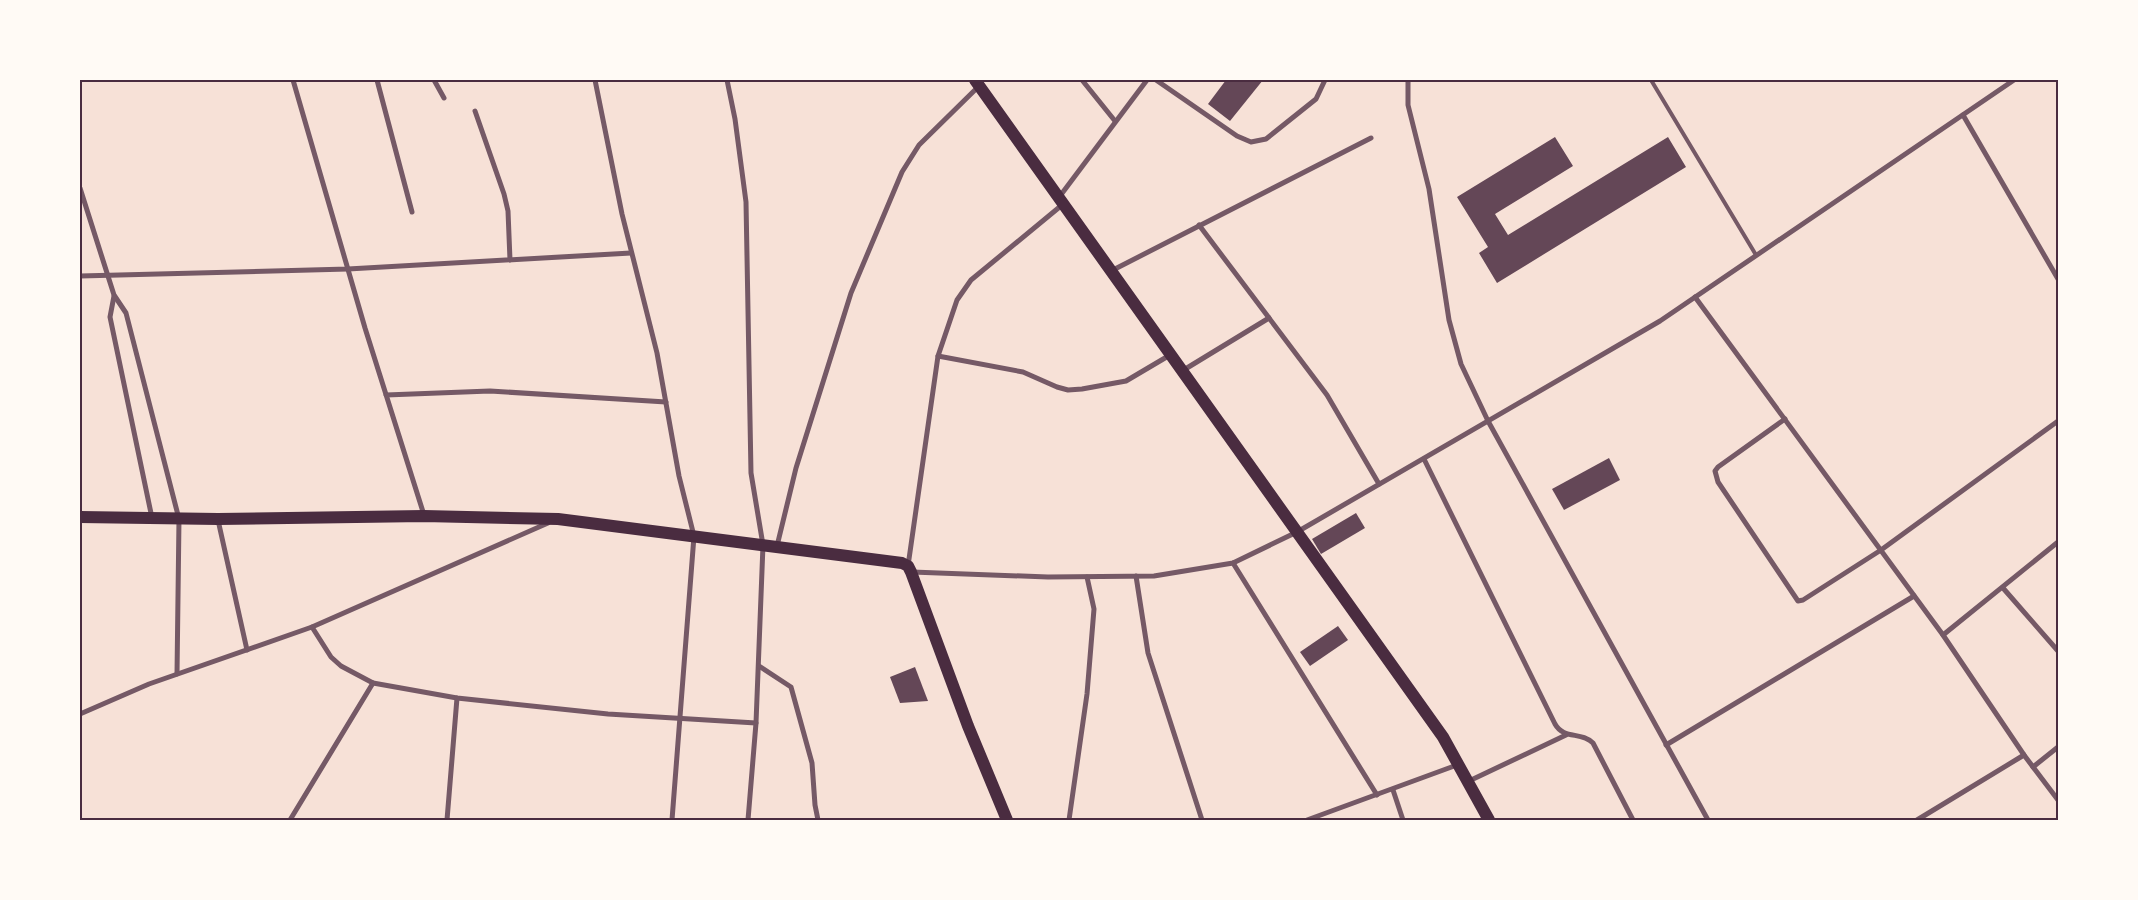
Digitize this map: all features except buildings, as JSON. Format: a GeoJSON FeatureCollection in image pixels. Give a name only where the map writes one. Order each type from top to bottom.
{"type":"FeatureCollection","features":[{"type":"Feature","properties":{"kind":"main road"},"geometry":{"type":"LineString","coordinates":[[977,83],[1443,737],[1489,820]]}},
{"type":"Feature","properties":{"kind":"main road"},"geometry":{"type":"LineString","coordinates":[[80,517],[179,519],[424,516],[558,518],[902,564],[910,569],[968,726],[1007,820]]}},
{"type":"Feature","properties":{"kind":"street"},"geometry":{"type":"LineString","coordinates":[[293,80],[348,269],[424,516]]}},
{"type":"Feature","properties":{"kind":"street"},"geometry":{"type":"LineString","coordinates":[[377,80],[412,212]]}},
{"type":"Feature","properties":{"kind":"street"},"geometry":{"type":"LineString","coordinates":[[434,80],[444,98]]}},
{"type":"Feature","properties":{"kind":"street"},"geometry":{"type":"LineString","coordinates":[[595,80],[622,214],[657,353],[679,476],[694,536],[672,820]]}},
{"type":"Feature","properties":{"kind":"street"},"geometry":{"type":"LineString","coordinates":[[726,80],[735,119],[746,202],[752,473],[763,545],[756,723],[748,820]]}},
{"type":"Feature","properties":{"kind":"street"},"geometry":{"type":"LineString","coordinates":[[1082,80],[1116,121]]}},
{"type":"Feature","properties":{"kind":"street"},"geometry":{"type":"LineString","coordinates":[[1147,80],[1116,121],[1062,200],[971,280],[963,290],[951,313],[938,356],[910,569],[1087,577],[1154,576],[1233,563],[1297,532],[1660,321],[2014,80]]}},
{"type":"Feature","properties":{"kind":"street"},"geometry":{"type":"LineString","coordinates":[[1156,80],[1237,136],[1251,142],[1266,139],[1308,106],[1316,99],[1325,80]]}},
{"type":"Feature","properties":{"kind":"street"},"geometry":{"type":"LineString","coordinates":[[1408,80],[1408,105],[1429,189],[1449,320],[1461,364],[1488,421],[1708,820]]}},
{"type":"Feature","properties":{"kind":"street"},"geometry":{"type":"LineString","coordinates":[[777,547],[796,468],[851,293],[902,172],[919,145],[977,83]]}},
{"type":"Feature","properties":{"kind":"street"},"geometry":{"type":"LineString","coordinates":[[475,111],[504,194],[508,211],[510,260]]}},
{"type":"Feature","properties":{"kind":"street"},"geometry":{"type":"LineString","coordinates":[[1964,115],[2058,279]]}},
{"type":"Feature","properties":{"kind":"street"},"geometry":{"type":"LineString","coordinates":[[1110,271],[1371,138]]}},
{"type":"Feature","properties":{"kind":"street"},"geometry":{"type":"LineString","coordinates":[[80,188],[107,276],[114,295],[126,313],[179,519],[177,674]]}},
{"type":"Feature","properties":{"kind":"street"},"geometry":{"type":"LineString","coordinates":[[1199,225],[1327,395],[1379,484]]}},
{"type":"Feature","properties":{"kind":"street"},"geometry":{"type":"LineString","coordinates":[[80,276],[348,269],[632,253]]}},
{"type":"Feature","properties":{"kind":"street"},"geometry":{"type":"LineString","coordinates":[[114,295],[110,317],[152,518]]}},
{"type":"Feature","properties":{"kind":"street"},"geometry":{"type":"LineString","coordinates":[[1695,297],[1881,550],[2024,755],[2058,800]]}},
{"type":"Feature","properties":{"kind":"street"},"geometry":{"type":"LineString","coordinates":[[1181,371],[1269,318]]}},
{"type":"Feature","properties":{"kind":"street"},"geometry":{"type":"LineString","coordinates":[[938,356],[1023,372],[1068,390],[1126,381],[1170,355]]}},
{"type":"Feature","properties":{"kind":"street"},"geometry":{"type":"LineString","coordinates":[[386,395],[490,391],[666,402]]}},
{"type":"Feature","properties":{"kind":"street"},"geometry":{"type":"LineString","coordinates":[[1785,419],[1718,467],[1716,471],[1718,482],[1798,601],[1803,600],[1881,550],[2058,421]]}},
{"type":"Feature","properties":{"kind":"street"},"geometry":{"type":"LineString","coordinates":[[1424,459],[1555,724],[1566,735]]}},
{"type":"Feature","properties":{"kind":"street"},"geometry":{"type":"LineString","coordinates":[[80,714],[150,684],[312,627],[558,518]]}},
{"type":"Feature","properties":{"kind":"street"},"geometry":{"type":"LineString","coordinates":[[218,519],[247,650]]}},
{"type":"Feature","properties":{"kind":"street"},"geometry":{"type":"LineString","coordinates":[[1942,635],[2058,542]]}},
{"type":"Feature","properties":{"kind":"street"},"geometry":{"type":"LineString","coordinates":[[1233,563],[1377,795]]}},
{"type":"Feature","properties":{"kind":"street"},"geometry":{"type":"LineString","coordinates":[[1136,576],[1148,653],[1202,820]]}},
{"type":"Feature","properties":{"kind":"street"},"geometry":{"type":"LineString","coordinates":[[1069,820],[1087,694],[1094,609],[1087,577]]}},
{"type":"Feature","properties":{"kind":"street"},"geometry":{"type":"LineString","coordinates":[[2003,588],[2058,651]]}},
{"type":"Feature","properties":{"kind":"street"},"geometry":{"type":"LineString","coordinates":[[1666,745],[1914,596]]}},
{"type":"Feature","properties":{"kind":"street"},"geometry":{"type":"LineString","coordinates":[[312,627],[331,657],[341,666],[372,683],[457,698],[608,714],[756,723]]}},
{"type":"Feature","properties":{"kind":"street"},"geometry":{"type":"LineString","coordinates":[[759,666],[791,687],[812,764],[818,820]]}},
{"type":"Feature","properties":{"kind":"street"},"geometry":{"type":"LineString","coordinates":[[290,820],[372,683]]}},
{"type":"Feature","properties":{"kind":"street"},"geometry":{"type":"LineString","coordinates":[[446,820],[457,698]]}},
{"type":"Feature","properties":{"kind":"street"},"geometry":{"type":"LineString","coordinates":[[1468,782],[1566,735],[1584,737],[1593,743],[1633,820]]}},
{"type":"Feature","properties":{"kind":"street"},"geometry":{"type":"LineString","coordinates":[[2033,767],[2058,747]]}},
{"type":"Feature","properties":{"kind":"street"},"geometry":{"type":"LineString","coordinates":[[1917,820],[2024,755]]}},
{"type":"Feature","properties":{"kind":"street"},"geometry":{"type":"LineString","coordinates":[[1307,820],[1458,765]]}},
{"type":"Feature","properties":{"kind":"street"},"geometry":{"type":"LineString","coordinates":[[1393,790],[1403,820]]}},
{"type":"Feature","properties":{"kind":"lane"},"geometry":{"type":"LineString","coordinates":[[1651,80],[1756,255]]}}]}
